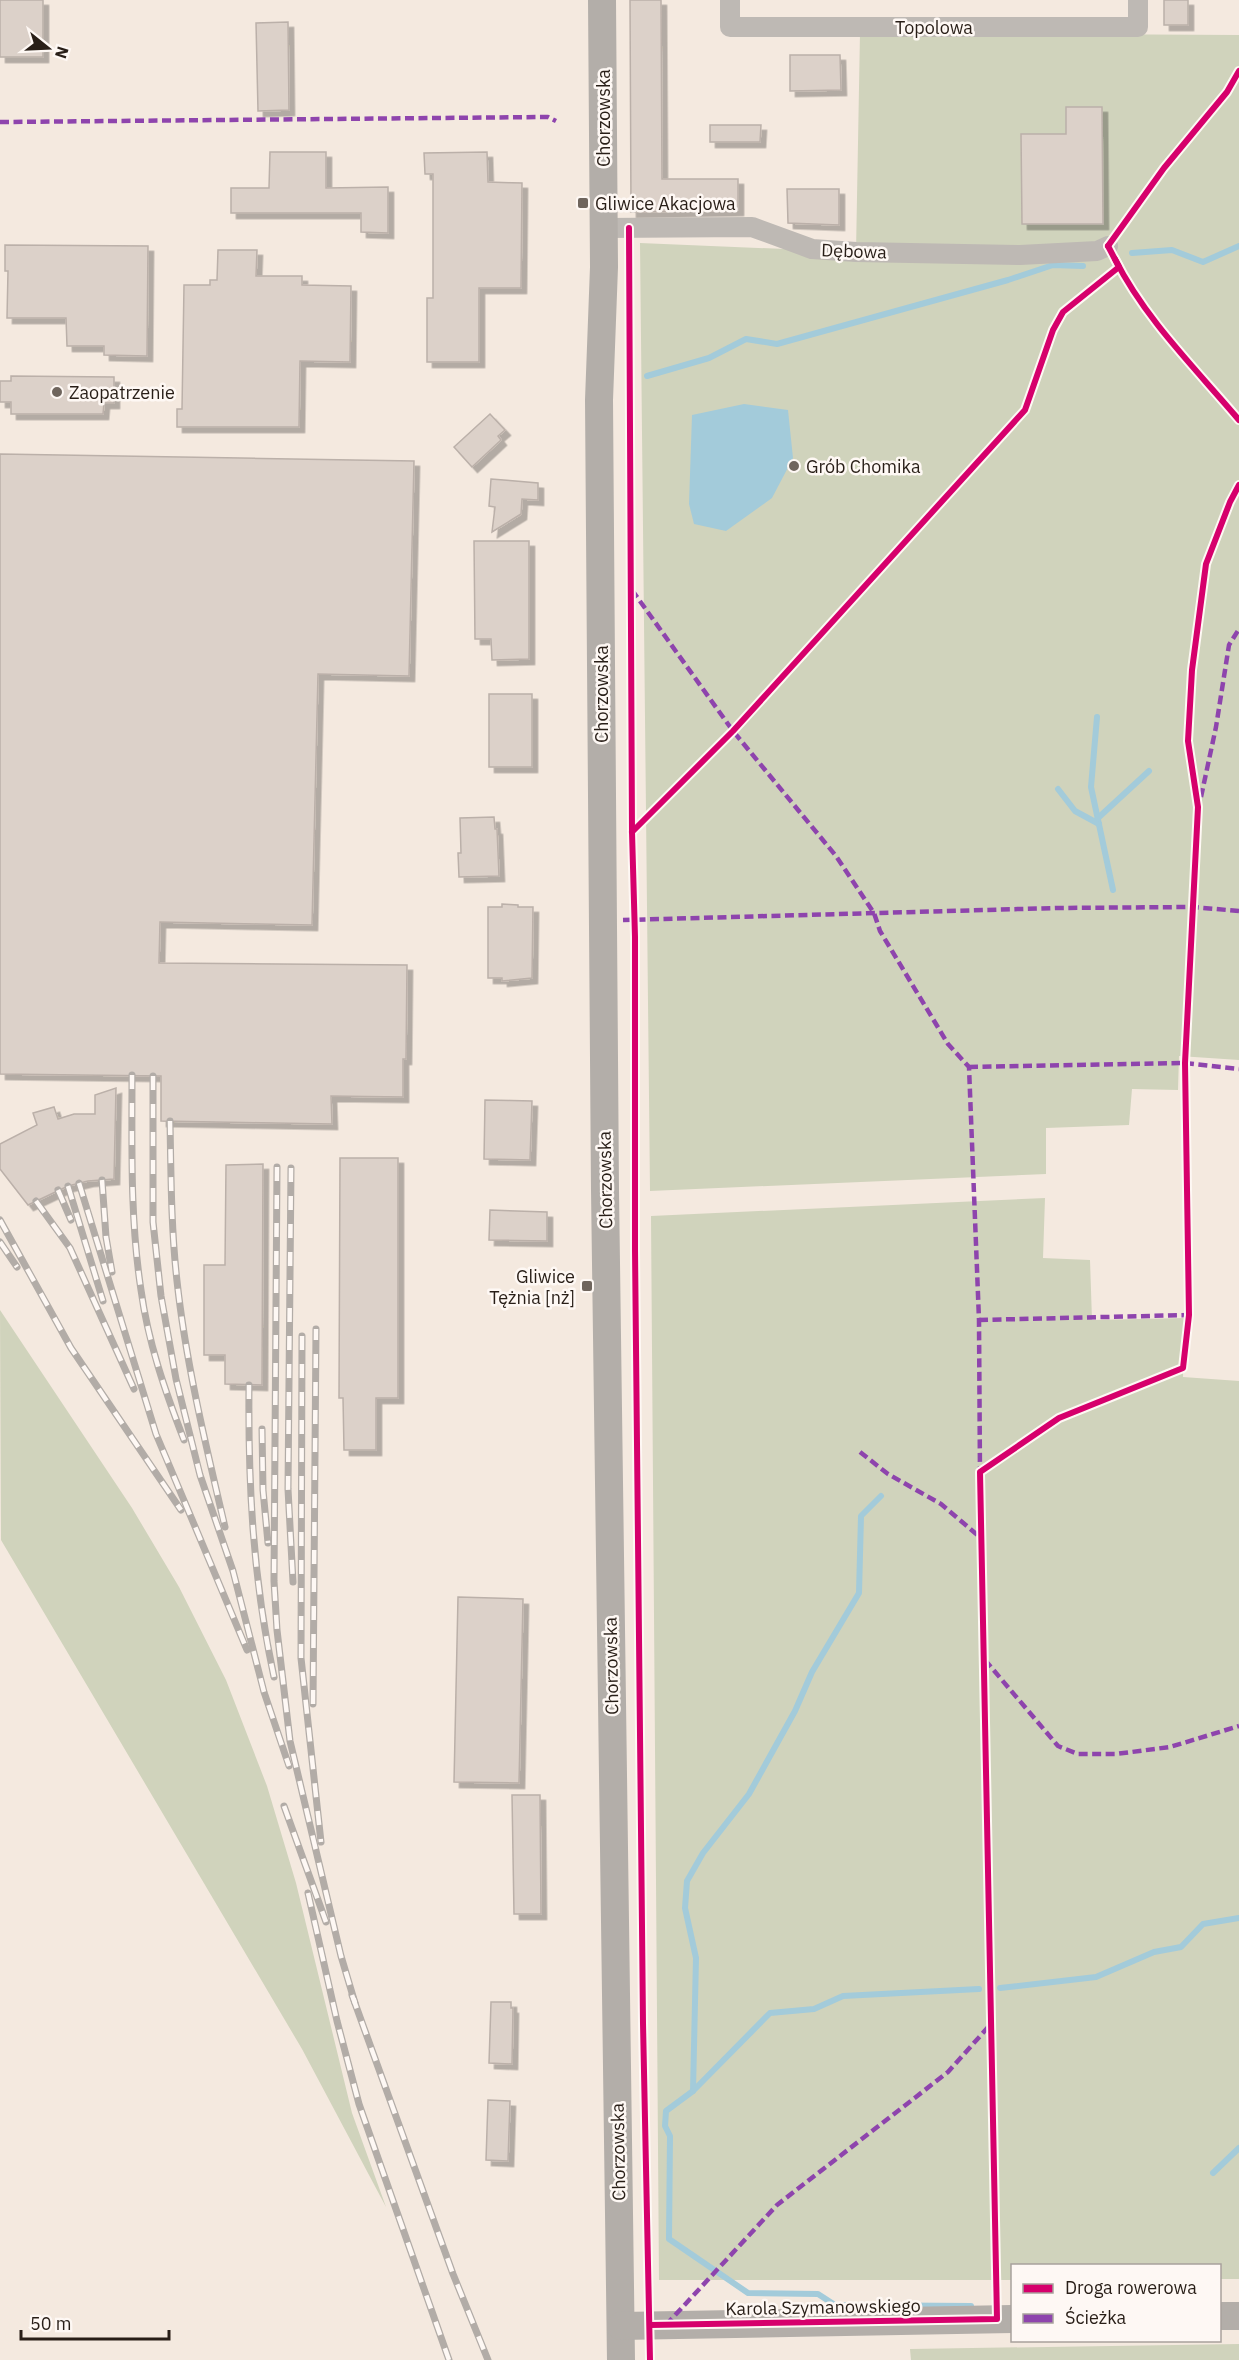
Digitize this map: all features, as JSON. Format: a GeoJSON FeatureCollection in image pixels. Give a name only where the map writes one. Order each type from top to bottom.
{"type":"FeatureCollection","features":[{"type":"Feature","properties":{"kind":"main road","name":"Chorzowska"},"geometry":{"type":"LineString","coordinates":[[602,0],[604,267],[599,412],[605,1190],[621,2360]]}},
{"type":"Feature","properties":{"kind":"main road"},"geometry":{"type":"LineString","coordinates":[[1221,2316],[1239,2316]]}},
{"type":"Feature","properties":{"kind":"main road","name":"Karola Szymanowskiego"},"geometry":{"type":"LineString","coordinates":[[621,2326],[1011,2319]]}},
{"type":"Feature","properties":{"kind":"street","name":"Topolowa"},"geometry":{"type":"LineString","coordinates":[[730,0],[730,27],[1138,27],[1138,0]]}},
{"type":"Feature","properties":{"kind":"street","name":"Dębowa"},"geometry":{"type":"LineString","coordinates":[[603,228],[752,227],[812,249],[856,252],[1020,255],[1097,251],[1108,246]]}},
{"type":"Feature","properties":{"kind":"green space"},"geometry":{"type":"Polygon","coordinates":[[[860,33],[1239,35],[1239,1060],[1179,1056],[1178,1090],[1132,1089],[1129,1125],[1046,1128],[1046,1174],[650,1191],[640,243],[856,252],[860,33]]]}},
{"type":"Feature","properties":{"kind":"green space"},"geometry":{"type":"Polygon","coordinates":[[[1045,1198],[1043,1258],[1090,1260],[1092,1320],[1184,1318],[1183,1377],[1239,1381],[1239,2279],[1221,2279],[1221,2264],[1011,2264],[1011,2280],[659,2280],[651,1216],[1045,1198]]]}},
{"type":"Feature","properties":{"kind":"green space"},"geometry":{"type":"Polygon","coordinates":[[[0,1310],[132,1508],[179,1587],[226,1680],[267,1786],[296,1883],[352,2113],[386,2207],[302,2049],[1,1540],[0,1310]]]}},
{"type":"Feature","properties":{"kind":"green space"},"geometry":{"type":"Polygon","coordinates":[[[1239,2344],[1239,2360],[911,2360],[910,2349],[1239,2344]]]}},
{"type":"Feature","properties":{"kind":"water"},"geometry":{"type":"Polygon","coordinates":[[[744,404],[788,410],[793,458],[772,498],[726,531],[694,524],[689,504],[692,415],[744,404]]]}},
{"type":"Feature","properties":{"kind":"building"},"geometry":{"type":"Polygon","coordinates":[[[0,0],[43,0],[43,57],[0,57],[0,0]]]}},
{"type":"Feature","properties":{"kind":"building"},"geometry":{"type":"Polygon","coordinates":[[[630,0],[661,0],[662,179],[738,179],[738,210],[631,212],[630,0]]]}},
{"type":"Feature","properties":{"kind":"building"},"geometry":{"type":"Polygon","coordinates":[[[1164,0],[1188,0],[1188,25],[1164,25],[1164,0]]]}},
{"type":"Feature","properties":{"kind":"building"},"geometry":{"type":"Polygon","coordinates":[[[288,22],[289,110],[258,111],[256,23],[288,22]]]}},
{"type":"Feature","properties":{"kind":"building"},"geometry":{"type":"Polygon","coordinates":[[[790,55],[840,55],[841,90],[790,91],[790,55]]]}},
{"type":"Feature","properties":{"kind":"building"},"geometry":{"type":"Polygon","coordinates":[[[1066,107],[1102,107],[1103,224],[1022,224],[1021,134],[1066,134],[1066,107]]]}},
{"type":"Feature","properties":{"kind":"building"},"geometry":{"type":"Polygon","coordinates":[[[710,125],[761,125],[760,142],[710,142],[710,125]]]}},
{"type":"Feature","properties":{"kind":"building"},"geometry":{"type":"Polygon","coordinates":[[[270,152],[326,152],[326,188],[388,187],[388,233],[361,232],[361,213],[231,213],[231,188],[269,188],[270,152]]]}},
{"type":"Feature","properties":{"kind":"building"},"geometry":{"type":"Polygon","coordinates":[[[487,152],[488,182],[522,183],[521,288],[479,288],[479,362],[427,362],[427,298],[433,298],[433,174],[425,174],[424,153],[487,152]]]}},
{"type":"Feature","properties":{"kind":"building"},"geometry":{"type":"Polygon","coordinates":[[[787,189],[839,189],[839,225],[788,223],[787,189]]]}},
{"type":"Feature","properties":{"kind":"building"},"geometry":{"type":"Polygon","coordinates":[[[5,245],[148,246],[147,356],[104,355],[104,346],[67,346],[66,318],[7,318],[8,271],[5,271],[5,245]]]}},
{"type":"Feature","properties":{"kind":"building"},"geometry":{"type":"Polygon","coordinates":[[[218,250],[257,250],[256,276],[302,276],[302,285],[351,286],[350,362],[300,361],[299,427],[177,427],[177,409],[182,409],[184,285],[210,285],[210,280],[217,280],[218,250]]]}},
{"type":"Feature","properties":{"kind":"building","name":"Zaopatrzenie"},"geometry":{"type":"Polygon","coordinates":[[[11,376],[114,377],[114,403],[104,403],[103,414],[11,414],[11,402],[0,402],[0,381],[11,381],[11,376]]]}},
{"type":"Feature","properties":{"kind":"building"},"geometry":{"type":"Polygon","coordinates":[[[490,414],[505,430],[498,436],[501,440],[472,467],[454,447],[490,414]]]}},
{"type":"Feature","properties":{"kind":"building"},"geometry":{"type":"Polygon","coordinates":[[[0,454],[414,461],[409,676],[318,674],[312,925],[160,922],[159,963],[407,965],[406,1059],[403,1059],[403,1097],[331,1096],[332,1124],[161,1121],[161,1076],[0,1074],[0,454]]]}},
{"type":"Feature","properties":{"kind":"building"},"geometry":{"type":"Polygon","coordinates":[[[491,479],[538,483],[538,500],[522,499],[521,514],[492,532],[495,507],[489,506],[491,479]]]}},
{"type":"Feature","properties":{"kind":"building"},"geometry":{"type":"Polygon","coordinates":[[[474,541],[529,541],[529,659],[492,660],[491,639],[475,639],[474,541]]]}},
{"type":"Feature","properties":{"kind":"building"},"geometry":{"type":"Polygon","coordinates":[[[489,694],[532,694],[532,767],[489,767],[489,694]]]}},
{"type":"Feature","properties":{"kind":"building"},"geometry":{"type":"Polygon","coordinates":[[[494,817],[495,829],[497,829],[499,876],[459,877],[460,818],[494,817]]]}},
{"type":"Feature","properties":{"kind":"building"},"geometry":{"type":"Polygon","coordinates":[[[502,904],[533,907],[532,978],[502,981],[502,978],[488,978],[488,907],[502,907],[502,904]]]}},
{"type":"Feature","properties":{"kind":"building"},"geometry":{"type":"Polygon","coordinates":[[[116,1088],[114,1179],[88,1181],[68,1186],[28,1205],[0,1169],[0,1144],[37,1125],[33,1113],[54,1107],[58,1119],[74,1114],[95,1114],[95,1095],[116,1088]]]}},
{"type":"Feature","properties":{"kind":"building"},"geometry":{"type":"Polygon","coordinates":[[[485,1100],[532,1101],[530,1160],[484,1159],[485,1100]]]}},
{"type":"Feature","properties":{"kind":"building"},"geometry":{"type":"Polygon","coordinates":[[[340,1158],[398,1158],[398,1398],[376,1398],[376,1450],[344,1450],[343,1398],[339,1398],[340,1158]]]}},
{"type":"Feature","properties":{"kind":"building"},"geometry":{"type":"Polygon","coordinates":[[[263,1164],[262,1385],[225,1384],[225,1355],[204,1355],[204,1265],[225,1265],[226,1165],[263,1164]]]}},
{"type":"Feature","properties":{"kind":"building"},"geometry":{"type":"Polygon","coordinates":[[[490,1210],[547,1212],[547,1241],[489,1240],[490,1210]]]}},
{"type":"Feature","properties":{"kind":"building"},"geometry":{"type":"Polygon","coordinates":[[[458,1597],[523,1599],[519,1783],[454,1782],[458,1597]]]}},
{"type":"Feature","properties":{"kind":"building"},"geometry":{"type":"Polygon","coordinates":[[[512,1795],[540,1795],[541,1914],[514,1914],[512,1795]]]}},
{"type":"Feature","properties":{"kind":"building"},"geometry":{"type":"Polygon","coordinates":[[[491,2002],[511,2002],[511,2008],[513,2008],[512,2064],[489,2063],[491,2002]]]}},
{"type":"Feature","properties":{"kind":"building"},"geometry":{"type":"Polygon","coordinates":[[[488,2100],[510,2101],[508,2161],[486,2160],[488,2100]]]}},
{"type":"Feature","properties":{"kind":"waterway"},"geometry":{"type":"LineString","coordinates":[[1132,253],[1172,250],[1203,262],[1239,246]]}},
{"type":"Feature","properties":{"kind":"waterway"},"geometry":{"type":"LineString","coordinates":[[647,376],[709,358],[746,339],[777,344],[1008,280],[1053,265],[1083,266]]}},
{"type":"Feature","properties":{"kind":"waterway"},"geometry":{"type":"LineString","coordinates":[[1097,717],[1091,787],[1113,890]]}},
{"type":"Feature","properties":{"kind":"waterway"},"geometry":{"type":"LineString","coordinates":[[1098,818],[1149,771]]}},
{"type":"Feature","properties":{"kind":"waterway"},"geometry":{"type":"LineString","coordinates":[[1058,789],[1075,811],[1099,824]]}},
{"type":"Feature","properties":{"kind":"waterway"},"geometry":{"type":"LineString","coordinates":[[693,2091],[696,1958],[685,1908],[687,1881],[703,1853],[749,1794],[795,1711],[812,1672],[859,1593],[861,1516],[881,1496]]}},
{"type":"Feature","properties":{"kind":"waterway"},"geometry":{"type":"LineString","coordinates":[[1000,1988],[1096,1977],[1154,1952],[1181,1947],[1203,1924],[1239,1918]]}},
{"type":"Feature","properties":{"kind":"waterway"},"geometry":{"type":"LineString","coordinates":[[971,2306],[835,2305],[818,2294],[748,2293],[669,2239],[670,2136],[665,2126],[666,2111],[693,2091],[770,2013],[814,2009],[843,1996],[979,1989]]}},
{"type":"Feature","properties":{"kind":"waterway"},"geometry":{"type":"LineString","coordinates":[[1213,2173],[1239,2148]]}},
{"type":"Feature","properties":{"kind":"railway"},"geometry":{"type":"LineString","coordinates":[[132,1075],[133,1210],[137,1263],[148,1328],[158,1366],[184,1440]]}},
{"type":"Feature","properties":{"kind":"railway"},"geometry":{"type":"LineString","coordinates":[[153,1076],[153,1222],[161,1296],[176,1379],[200,1475],[233,1571],[264,1692],[289,1766]]}},
{"type":"Feature","properties":{"kind":"railway"},"geometry":{"type":"LineString","coordinates":[[170,1121],[174,1241],[181,1312],[197,1405],[225,1527]]}},
{"type":"Feature","properties":{"kind":"railway"},"geometry":{"type":"LineString","coordinates":[[277,1167],[274,1581],[277,1630],[290,1741],[341,1956],[355,2003]]}},
{"type":"Feature","properties":{"kind":"railway"},"geometry":{"type":"LineString","coordinates":[[291,1168],[288,1489],[293,1582]]}},
{"type":"Feature","properties":{"kind":"railway"},"geometry":{"type":"LineString","coordinates":[[102,1180],[106,1237],[112,1272]]}},
{"type":"Feature","properties":{"kind":"railway"},"geometry":{"type":"LineString","coordinates":[[79,1183],[156,1434],[247,1650]]}},
{"type":"Feature","properties":{"kind":"railway"},"geometry":{"type":"LineString","coordinates":[[68,1186],[103,1301]]}},
{"type":"Feature","properties":{"kind":"railway"},"geometry":{"type":"LineString","coordinates":[[58,1190],[71,1220]]}},
{"type":"Feature","properties":{"kind":"railway"},"geometry":{"type":"LineString","coordinates":[[36,1201],[70,1248],[134,1389]]}},
{"type":"Feature","properties":{"kind":"railway"},"geometry":{"type":"LineString","coordinates":[[0,1220],[71,1348],[181,1510]]}},
{"type":"Feature","properties":{"kind":"railway"},"geometry":{"type":"LineString","coordinates":[[0,1242],[17,1267]]}},
{"type":"Feature","properties":{"kind":"railway"},"geometry":{"type":"LineString","coordinates":[[313,1704],[316,1329]]}},
{"type":"Feature","properties":{"kind":"railway"},"geometry":{"type":"LineString","coordinates":[[302,1336],[301,1658],[321,1842]]}},
{"type":"Feature","properties":{"kind":"railway"},"geometry":{"type":"LineString","coordinates":[[249,1385],[253,1532],[261,1604],[274,1677]]}},
{"type":"Feature","properties":{"kind":"railway"},"geometry":{"type":"LineString","coordinates":[[262,1429],[263,1490],[268,1543]]}},
{"type":"Feature","properties":{"kind":"railway"},"geometry":{"type":"LineString","coordinates":[[284,1806],[326,1922]]}},
{"type":"Feature","properties":{"kind":"railway"},"geometry":{"type":"LineString","coordinates":[[308,1893],[337,2021],[359,2104],[449,2360]]}},
{"type":"Feature","properties":{"kind":"railway"},"geometry":{"type":"LineString","coordinates":[[352,1995],[453,2274],[488,2360]]}},
{"type":"Feature","properties":{"kind":"marked path"},"geometry":{"type":"LineString","coordinates":[[0,122],[548,117],[556,121]]}},
{"type":"Feature","properties":{"kind":"marked path"},"geometry":{"type":"LineString","coordinates":[[632,590],[733,731],[836,856],[874,913],[880,931],[948,1044],[969,1067],[979,1320],[980,1476]]}},
{"type":"Feature","properties":{"kind":"marked path"},"geometry":{"type":"LineString","coordinates":[[1201,797],[1216,727],[1229,645],[1239,629]]}},
{"type":"Feature","properties":{"kind":"marked path"},"geometry":{"type":"LineString","coordinates":[[623,920],[1056,908],[1192,907],[1239,911]]}},
{"type":"Feature","properties":{"kind":"marked path"},"geometry":{"type":"LineString","coordinates":[[969,1067],[1185,1063],[1239,1069]]}},
{"type":"Feature","properties":{"kind":"marked path"},"geometry":{"type":"LineString","coordinates":[[979,1320],[1189,1315]]}},
{"type":"Feature","properties":{"kind":"marked path"},"geometry":{"type":"LineString","coordinates":[[860,1452],[888,1474],[941,1504],[981,1538]]}},
{"type":"Feature","properties":{"kind":"marked path"},"geometry":{"type":"LineString","coordinates":[[985,1660],[1058,1746],[1078,1754],[1116,1754],[1170,1747],[1239,1726]]}},
{"type":"Feature","properties":{"kind":"marked path"},"geometry":{"type":"LineString","coordinates":[[666,2325],[777,2205],[948,2072],[990,2025]]}},
{"type":"Feature","properties":{"kind":"cycle path"},"geometry":{"type":"LineString","coordinates":[[1108,246],[1164,168],[1227,92],[1239,71]]}},
{"type":"Feature","properties":{"kind":"cycle path"},"geometry":{"type":"LineString","coordinates":[[629,228],[632,832],[635,937],[635,1250],[643,2023],[650,2360]]}},
{"type":"Feature","properties":{"kind":"cycle path"},"geometry":{"type":"LineString","coordinates":[[632,832],[733,731],[1025,410],[1053,330],[1063,312],[1119,267],[1108,246]]}},
{"type":"Feature","properties":{"kind":"cycle path"},"geometry":{"type":"LineString","coordinates":[[1115,259],[1156,323],[1239,420]]}},
{"type":"Feature","properties":{"kind":"cycle path"},"geometry":{"type":"LineString","coordinates":[[650,2325],[997,2319],[980,1472],[1059,1418],[1183,1368],[1189,1315],[1185,1063],[1198,807],[1188,741],[1192,670],[1206,564],[1239,485]]}},
{"type":"Feature","properties":{"kind":"place","name":"Gliwice Akacjowa"},"geometry":{"type":"Point","coordinates":[583,203]}},
{"type":"Feature","properties":{"kind":"place","name":"Zaopatrzenie"},"geometry":{"type":"Point","coordinates":[57,392]}},
{"type":"Feature","properties":{"kind":"place","name":"Grób Chomika"},"geometry":{"type":"Point","coordinates":[794,466]}},
{"type":"Feature","properties":{"kind":"place","name":"Gliwice Tężnia [nż]"},"geometry":{"type":"Point","coordinates":[587,1286]}}]}
